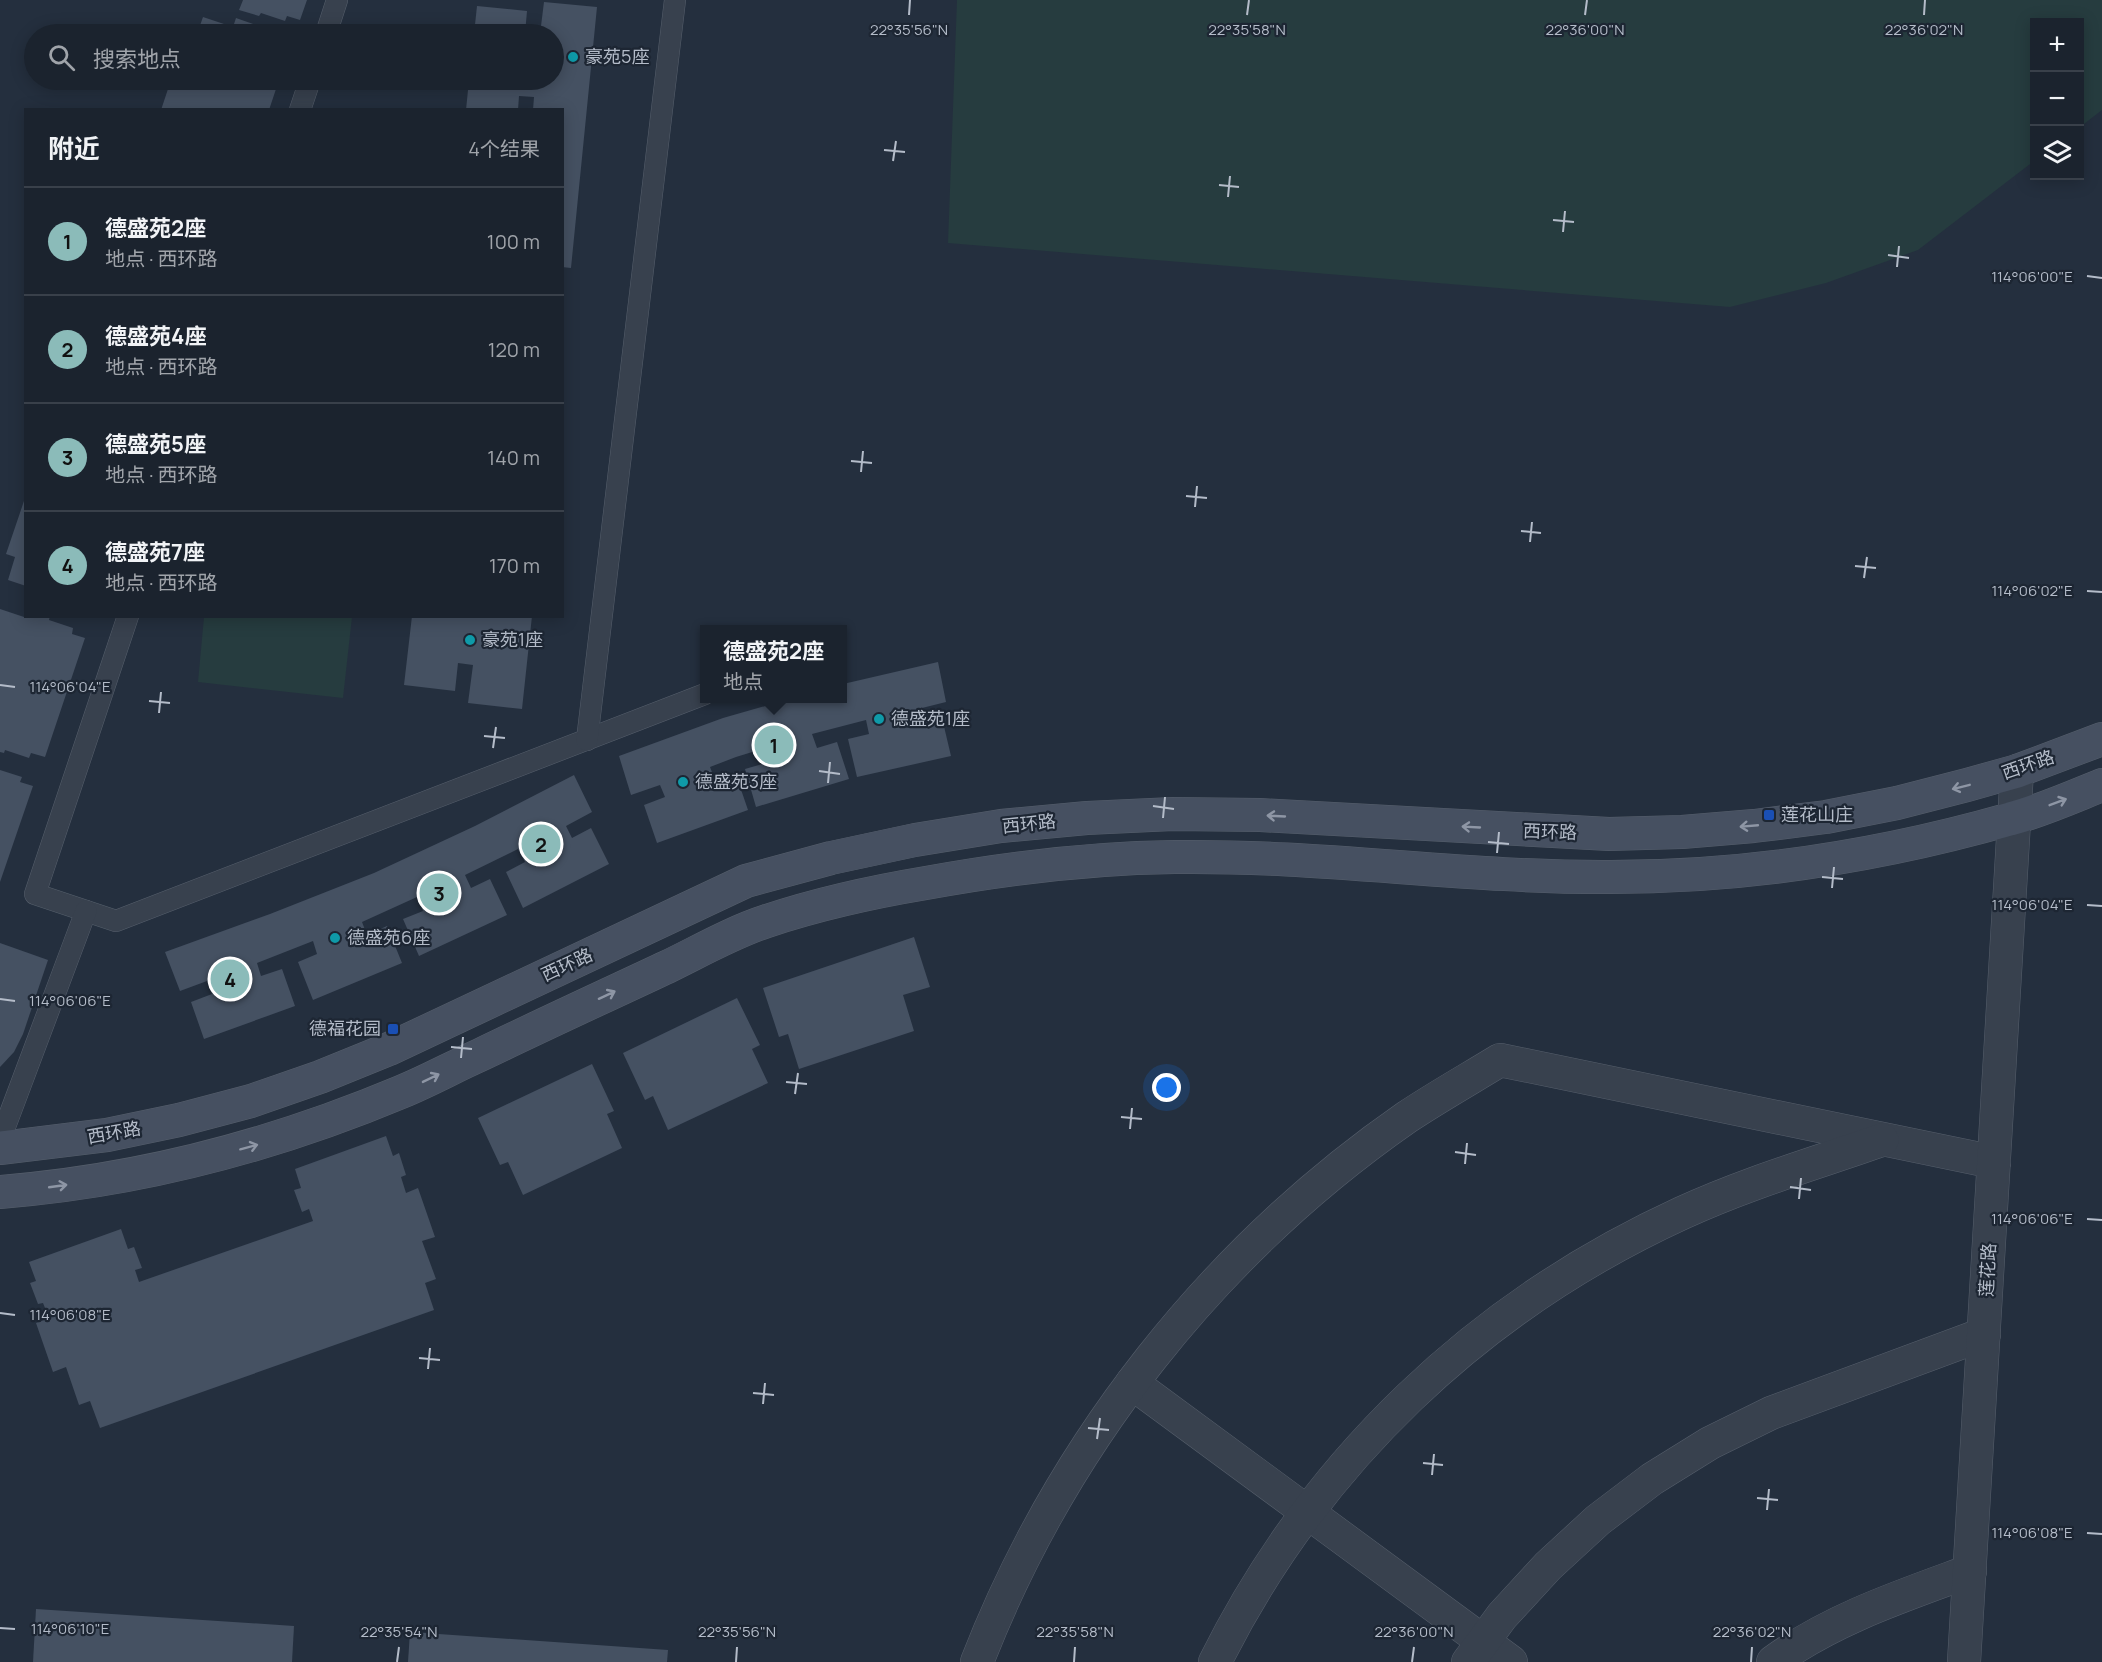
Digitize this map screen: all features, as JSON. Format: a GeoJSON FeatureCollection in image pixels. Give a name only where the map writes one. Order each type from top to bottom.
{"type":"FeatureCollection","features":[{"type":"Feature","properties":{"kind":"main road","name":"西环路"},"geometry":{"type":"LineString","coordinates":[[0,1148],[107,1135],[179,1120],[251,1101],[389,1050],[747,881],[831,858],[915,840],[1033,823],[1173,814],[1260,815],[1599,834],[1682,832],[1754,826],[1826,817],[1897,803],[2017,771],[2102,739]]}},
{"type":"Feature","properties":{"kind":"main road"},"geometry":{"type":"LineString","coordinates":[[0,1192],[115,1178],[190,1163],[264,1143],[336,1119],[407,1090],[762,922],[841,900],[924,883],[1006,870],[1090,861],[1174,857],[1258,859],[1609,878],[1684,876],[1758,870],[1833,860],[1907,845],[2014,818],[2102,785]]}},
{"type":"Feature","properties":{"kind":"street","name":"莲花路"},"geometry":{"type":"LineString","coordinates":[[1964,1662],[2017,771]]}},
{"type":"Feature","properties":{"kind":"street"},"geometry":{"type":"LineString","coordinates":[[977,1662],[997,1611],[1045,1514],[1102,1422],[1168,1335],[1241,1256],[1321,1183],[1407,1117],[1500,1060],[1994,1162]]}},
{"type":"Feature","properties":{"kind":"street"},"geometry":{"type":"LineString","coordinates":[[1215,1662],[1241,1612],[1282,1546],[1335,1476],[1395,1411],[1460,1352],[1530,1298],[1605,1251],[1684,1212],[1884,1139]]}},
{"type":"Feature","properties":{"kind":"street"},"geometry":{"type":"LineString","coordinates":[[1475,1652],[1502,1616],[1548,1566],[1598,1520],[1652,1479],[1701,1449],[1772,1413],[1984,1334]]}},
{"type":"Feature","properties":{"kind":"street"},"geometry":{"type":"LineString","coordinates":[[1132,1383],[1307,1512],[1475,1652],[1510,1662]]}},
{"type":"Feature","properties":{"kind":"street"},"geometry":{"type":"LineString","coordinates":[[1773,1662],[1816,1635],[1859,1613],[1970,1571]]}},
{"type":"Feature","properties":{"kind":"lane"},"geometry":{"type":"LineString","coordinates":[[329,24],[337,0]]}},
{"type":"Feature","properties":{"kind":"lane"},"geometry":{"type":"LineString","coordinates":[[587,740],[675,0]]}},
{"type":"Feature","properties":{"kind":"lane"},"geometry":{"type":"LineString","coordinates":[[301,108],[307,90]]}},
{"type":"Feature","properties":{"kind":"lane"},"geometry":{"type":"LineString","coordinates":[[127,618],[35,894],[116,921],[700,696]]}},
{"type":"Feature","properties":{"kind":"lane"},"geometry":{"type":"LineString","coordinates":[[0,1140],[86,911]]}},
{"type":"Feature","properties":{"kind":"green space"},"geometry":{"type":"Polygon","coordinates":[[[957,0],[2102,0],[2102,110],[2084,124],[2084,18],[2030,18],[2030,164],[1918,250],[1826,283],[1730,307],[948,243],[957,0]]]}},
{"type":"Feature","properties":{"kind":"green space"},"geometry":{"type":"Polygon","coordinates":[[[204,618],[352,618],[343,698],[198,682],[204,618]]]}},
{"type":"Feature","properties":{"kind":"building"},"geometry":{"type":"Polygon","coordinates":[[[243,0],[307,0],[300,20],[287,16],[285,21],[261,13],[259,16],[239,10],[243,0]]]}},
{"type":"Feature","properties":{"kind":"building","name":"豪苑5座"},"geometry":{"type":"Polygon","coordinates":[[[544,2],[597,7],[571,268],[564,267],[564,108],[533,108],[534,97],[519,96],[518,108],[466,108],[468,90],[564,90],[564,24],[541,24],[544,2]]]}},
{"type":"Feature","properties":{"kind":"building"},"geometry":{"type":"Polygon","coordinates":[[[477,6],[527,11],[526,24],[475,24],[477,6]]]}},
{"type":"Feature","properties":{"kind":"building"},"geometry":{"type":"Polygon","coordinates":[[[203,17],[224,24],[201,24],[203,17]]]}},
{"type":"Feature","properties":{"kind":"building"},"geometry":{"type":"Polygon","coordinates":[[[236,18],[253,24],[234,24],[236,18]]]}},
{"type":"Feature","properties":{"kind":"building"},"geometry":{"type":"Polygon","coordinates":[[[168,90],[276,90],[270,108],[162,108],[168,90]]]}},
{"type":"Feature","properties":{"kind":"building"},"geometry":{"type":"Polygon","coordinates":[[[24,501],[24,585],[8,580],[15,557],[6,554],[24,501]]]}},
{"type":"Feature","properties":{"kind":"building"},"geometry":{"type":"Polygon","coordinates":[[[0,609],[24,618],[50,618],[49,620],[73,628],[72,634],[85,638],[45,757],[31,753],[29,758],[5,750],[4,753],[0,752],[0,609]]]}},
{"type":"Feature","properties":{"kind":"building","name":"豪苑1座"},"geometry":{"type":"Polygon","coordinates":[[[412,618],[532,618],[522,709],[468,703],[473,665],[458,663],[455,691],[404,685],[412,618]]]}},
{"type":"Feature","properties":{"kind":"building"},"geometry":{"type":"Polygon","coordinates":[[[938,662],[946,702],[918,709],[921,722],[942,718],[951,756],[857,777],[848,739],[869,734],[866,720],[812,734],[817,748],[837,742],[849,779],[756,807],[745,769],[766,763],[762,749],[736,757],[710,767],[715,780],[735,772],[748,810],[657,843],[644,805],[665,797],[660,785],[631,795],[619,756],[723,718],[776,703],[847,703],[847,683],[938,662]]]}},
{"type":"Feature","properties":{"kind":"building"},"geometry":{"type":"Polygon","coordinates":[[[0,770],[22,777],[20,782],[33,786],[0,882],[0,770]]]}},
{"type":"Feature","properties":{"kind":"building"},"geometry":{"type":"Polygon","coordinates":[[[574,775],[592,812],[566,826],[572,838],[591,828],[609,864],[523,908],[506,872],[525,862],[518,849],[465,875],[471,888],[490,879],[507,915],[419,956],[403,919],[423,911],[417,897],[362,922],[367,935],[387,926],[402,963],[313,1000],[298,962],[317,954],[313,941],[257,963],[261,976],[282,969],[295,1006],[204,1039],[191,1002],[212,994],[207,981],[180,991],[165,952],[374,873],[475,826],[574,775]]]}},
{"type":"Feature","properties":{"kind":"building"},"geometry":{"type":"Polygon","coordinates":[[[914,937],[930,987],[903,995],[914,1031],[799,1069],[788,1034],[779,1037],[763,988],[914,937]]]}},
{"type":"Feature","properties":{"kind":"building"},"geometry":{"type":"Polygon","coordinates":[[[0,943],[48,960],[23,1034],[14,1052],[0,1067],[0,943]]]}},
{"type":"Feature","properties":{"kind":"building"},"geometry":{"type":"Polygon","coordinates":[[[737,998],[760,1045],[752,1049],[768,1083],[668,1130],[653,1096],[645,1100],[623,1053],[737,998]]]}},
{"type":"Feature","properties":{"kind":"building"},"geometry":{"type":"Polygon","coordinates":[[[592,1064],[614,1111],[607,1114],[622,1148],[523,1195],[508,1162],[500,1165],[478,1118],[592,1064]]]}},
{"type":"Feature","properties":{"kind":"building"},"geometry":{"type":"Polygon","coordinates":[[[386,1136],[393,1156],[399,1153],[406,1175],[401,1177],[406,1193],[418,1188],[435,1237],[422,1241],[436,1279],[425,1283],[434,1310],[100,1428],[90,1401],[79,1405],[66,1367],[53,1372],[36,1323],[49,1318],[43,1303],[38,1304],[30,1283],[36,1281],[29,1262],[121,1229],[128,1249],[134,1247],[142,1268],[135,1270],[139,1282],[313,1221],[309,1209],[302,1212],[294,1190],[301,1188],[295,1169],[386,1136]]]}},
{"type":"Feature","properties":{"kind":"building"},"geometry":{"type":"Polygon","coordinates":[[[36,1609],[294,1626],[292,1662],[33,1662],[36,1609]]]}},
{"type":"Feature","properties":{"kind":"building"},"geometry":{"type":"Polygon","coordinates":[[[410,1632],[668,1650],[667,1662],[408,1662],[410,1632]]]}},
{"type":"Feature","properties":{"kind":"place","name":"豪苑5座"},"geometry":{"type":"Point","coordinates":[573,57]}},
{"type":"Feature","properties":{"kind":"place","name":"豪苑1座"},"geometry":{"type":"Point","coordinates":[470,640]}},
{"type":"Feature","properties":{"kind":"place","name":"德盛苑1座"},"geometry":{"type":"Point","coordinates":[879,719]}},
{"type":"Feature","properties":{"kind":"place","name":"德盛苑2座"},"geometry":{"type":"Point","coordinates":[774,745]}},
{"type":"Feature","properties":{"kind":"place","name":"德盛苑3座"},"geometry":{"type":"Point","coordinates":[683,782]}},
{"type":"Feature","properties":{"kind":"place","name":"莲花山庄"},"geometry":{"type":"Point","coordinates":[1769,815]}},
{"type":"Feature","properties":{"kind":"place","name":"德盛苑4座"},"geometry":{"type":"Point","coordinates":[541,844]}},
{"type":"Feature","properties":{"kind":"place","name":"德盛苑5座"},"geometry":{"type":"Point","coordinates":[439,893]}},
{"type":"Feature","properties":{"kind":"place","name":"德盛苑6座"},"geometry":{"type":"Point","coordinates":[335,938]}},
{"type":"Feature","properties":{"kind":"place","name":"德盛苑7座"},"geometry":{"type":"Point","coordinates":[230,979]}},
{"type":"Feature","properties":{"kind":"place","name":"德福花园"},"geometry":{"type":"Point","coordinates":[393,1029]}}]}
